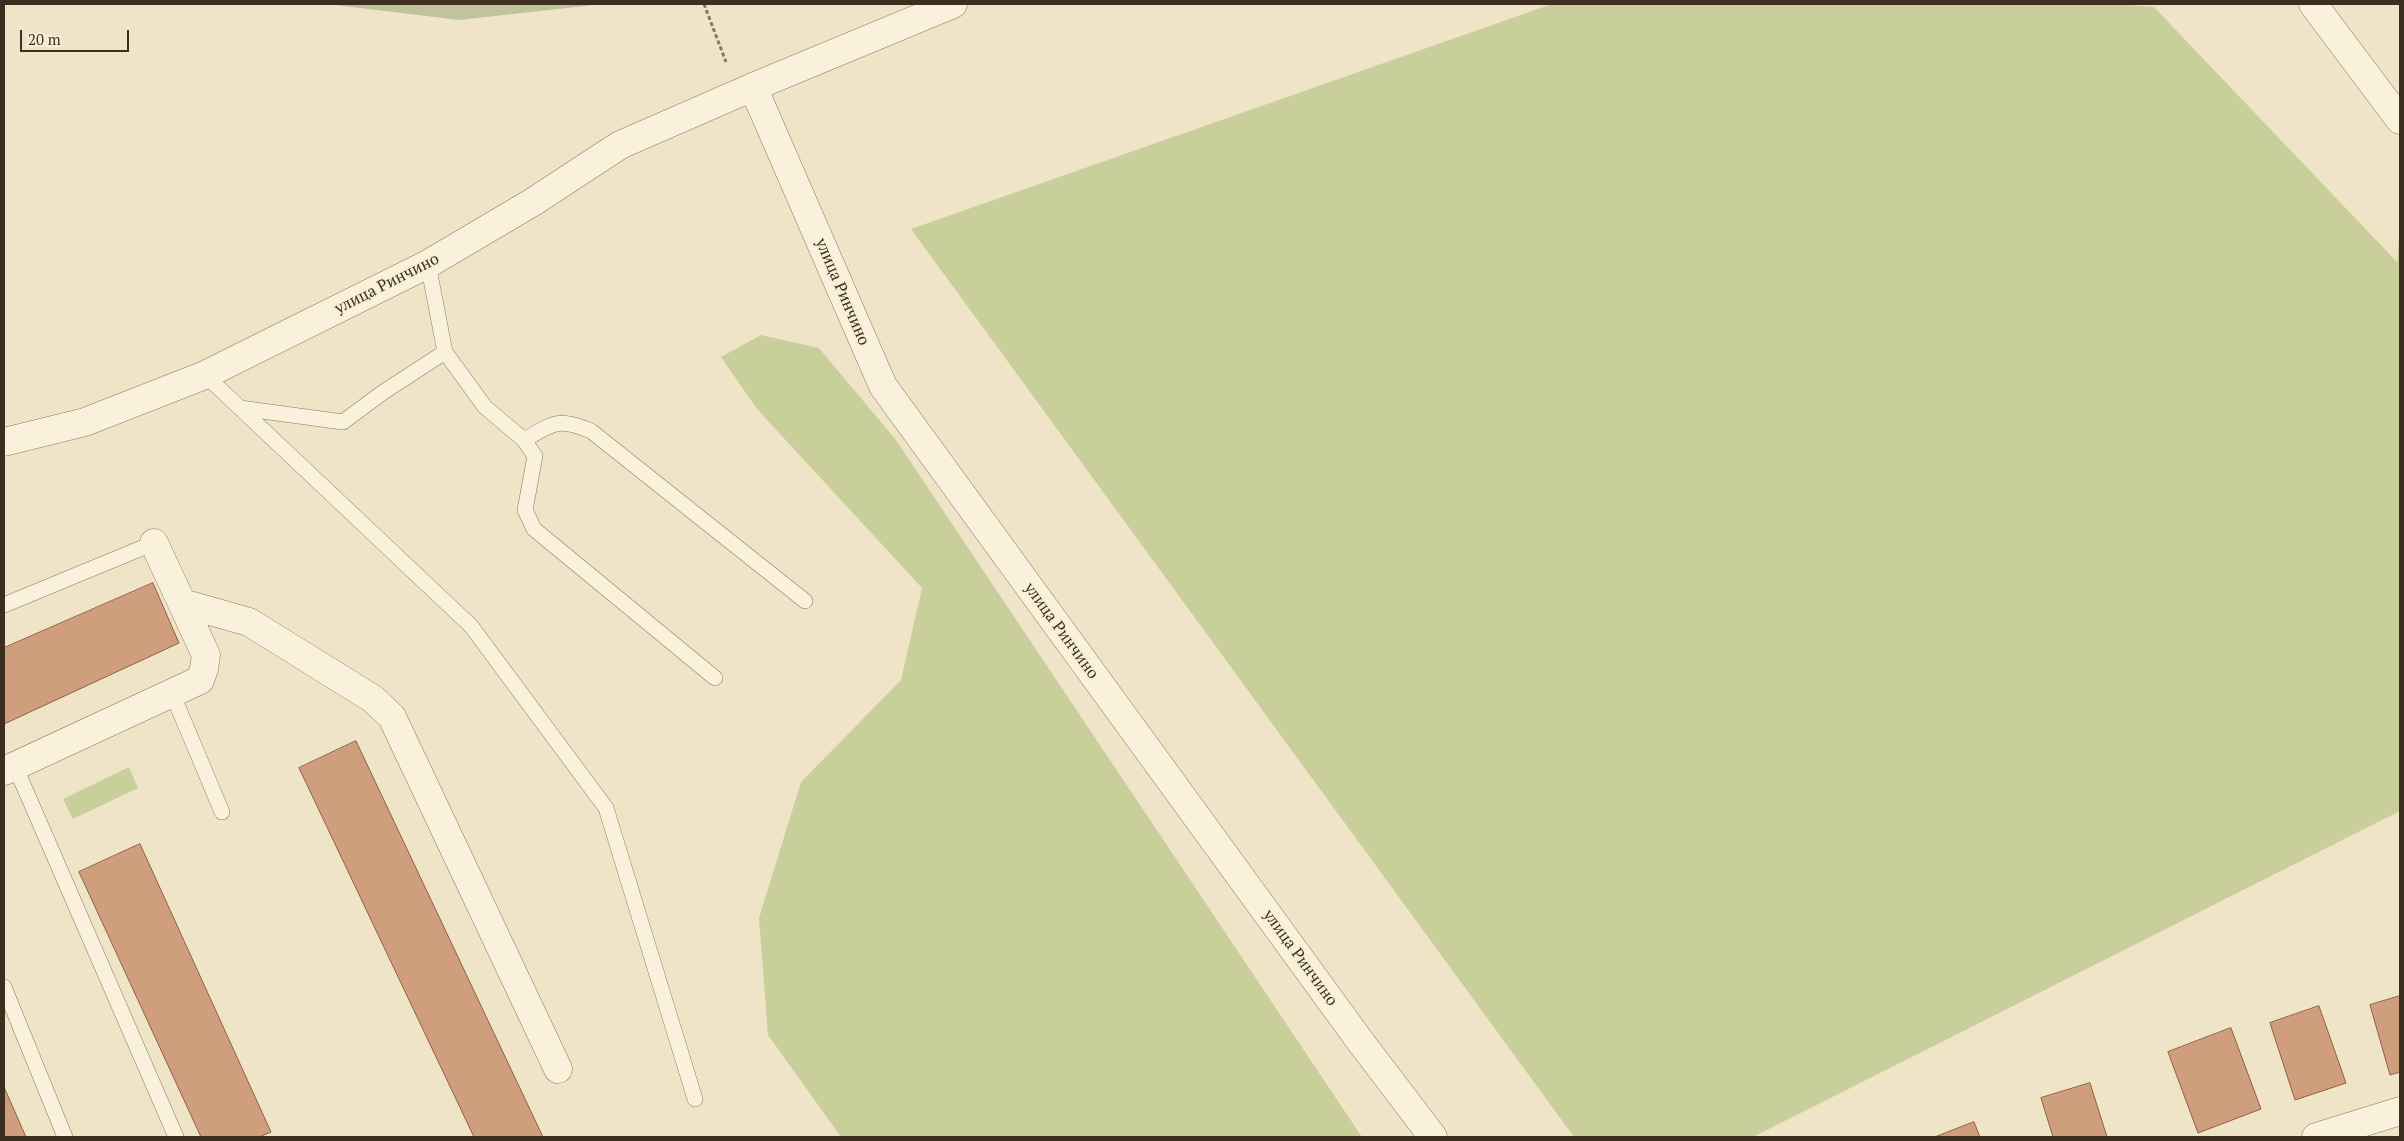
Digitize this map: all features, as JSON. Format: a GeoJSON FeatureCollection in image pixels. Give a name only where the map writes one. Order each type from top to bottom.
{"type":"FeatureCollection","features":[{"type":"Feature","properties":{"kind":"street","name":"улица Ринчино"},"geometry":{"type":"LineString","coordinates":[[4,442],[85,422],[205,375],[428,264],[533,202],[620,145],[753,87],[953,4]]}},
{"type":"Feature","properties":{"kind":"street"},"geometry":{"type":"LineString","coordinates":[[2313,4],[2400,120]]}},
{"type":"Feature","properties":{"kind":"street","name":"улица Ринчино"},"geometry":{"type":"LineString","coordinates":[[753,87],[883,386],[1360,1041],[1433,1137]]}},
{"type":"Feature","properties":{"kind":"street"},"geometry":{"type":"LineString","coordinates":[[10,769],[200,680],[206,655],[154,543]]}},
{"type":"Feature","properties":{"kind":"street"},"geometry":{"type":"LineString","coordinates":[[182,603],[248,622],[373,699],[392,717],[558,1069]]}},
{"type":"Feature","properties":{"kind":"street"},"geometry":{"type":"LineString","coordinates":[[2316,1137],[2400,1111]]}},
{"type":"Feature","properties":{"kind":"lane"},"geometry":{"type":"LineString","coordinates":[[428,264],[445,352],[485,407],[524,440],[535,456],[525,510],[534,529],[716,678]]}},
{"type":"Feature","properties":{"kind":"lane"},"geometry":{"type":"LineString","coordinates":[[240,408],[343,422],[382,392],[445,352]]}},
{"type":"Feature","properties":{"kind":"lane"},"geometry":{"type":"LineString","coordinates":[[205,375],[471,626],[606,808],[695,1099]]}},
{"type":"Feature","properties":{"kind":"lane"},"geometry":{"type":"LineString","coordinates":[[524,440],[554,423],[573,424],[591,431],[805,601]]}},
{"type":"Feature","properties":{"kind":"lane"},"geometry":{"type":"LineString","coordinates":[[4,605],[154,543]]}},
{"type":"Feature","properties":{"kind":"lane"},"geometry":{"type":"LineString","coordinates":[[172,694],[222,812]]}},
{"type":"Feature","properties":{"kind":"lane"},"geometry":{"type":"LineString","coordinates":[[10,769],[176,1137]]}},
{"type":"Feature","properties":{"kind":"lane"},"geometry":{"type":"LineString","coordinates":[[4,987],[64,1137]]}},
{"type":"Feature","properties":{"kind":"path"},"geometry":{"type":"LineString","coordinates":[[704,4],[726,62]]}},
{"type":"Feature","properties":{"kind":"green space"},"geometry":{"type":"Polygon","coordinates":[[[327,4],[603,4],[459,20],[327,4]]]}},
{"type":"Feature","properties":{"kind":"green space"},"geometry":{"type":"Polygon","coordinates":[[[1552,4],[2116,4],[2154,7],[2397,262],[2400,227],[2400,811],[1753,1137],[1574,1137],[911,229],[1552,4]]]}},
{"type":"Feature","properties":{"kind":"green space"},"geometry":{"type":"Polygon","coordinates":[[[761,335],[819,348],[896,440],[1362,1137],[841,1137],[768,1035],[759,918],[801,782],[901,680],[922,588],[757,409],[721,357],[761,335]]]}},
{"type":"Feature","properties":{"kind":"green space"},"geometry":{"type":"Polygon","coordinates":[[[129,767],[138,788],[73,819],[63,799],[129,767]]]}},
{"type":"Feature","properties":{"kind":"building"},"geometry":{"type":"Polygon","coordinates":[[[153,583],[179,643],[4,724],[4,648],[153,583]]]}},
{"type":"Feature","properties":{"kind":"building"},"geometry":{"type":"Polygon","coordinates":[[[356,741],[543,1137],[474,1137],[299,768],[356,741]]]}},
{"type":"Feature","properties":{"kind":"building"},"geometry":{"type":"Polygon","coordinates":[[[140,844],[271,1132],[259,1137],[201,1137],[79,872],[140,844]]]}},
{"type":"Feature","properties":{"kind":"building"},"geometry":{"type":"Polygon","coordinates":[[[2400,996],[2400,1072],[2390,1075],[2370,1005],[2400,996]]]}},
{"type":"Feature","properties":{"kind":"building"},"geometry":{"type":"Polygon","coordinates":[[[2319,1006],[2346,1083],[2295,1100],[2270,1023],[2319,1006]]]}},
{"type":"Feature","properties":{"kind":"building"},"geometry":{"type":"Polygon","coordinates":[[[2231,1028],[2261,1109],[2198,1133],[2168,1052],[2231,1028]]]}},
{"type":"Feature","properties":{"kind":"building"},"geometry":{"type":"Polygon","coordinates":[[[2090,1083],[2107,1137],[2053,1137],[2041,1098],[2090,1083]]]}},
{"type":"Feature","properties":{"kind":"building"},"geometry":{"type":"Polygon","coordinates":[[[4,1087],[26,1137],[4,1137],[4,1087]]]}},
{"type":"Feature","properties":{"kind":"building"},"geometry":{"type":"Polygon","coordinates":[[[1974,1122],[1980,1137],[1935,1137],[1974,1122]]]}}]}
